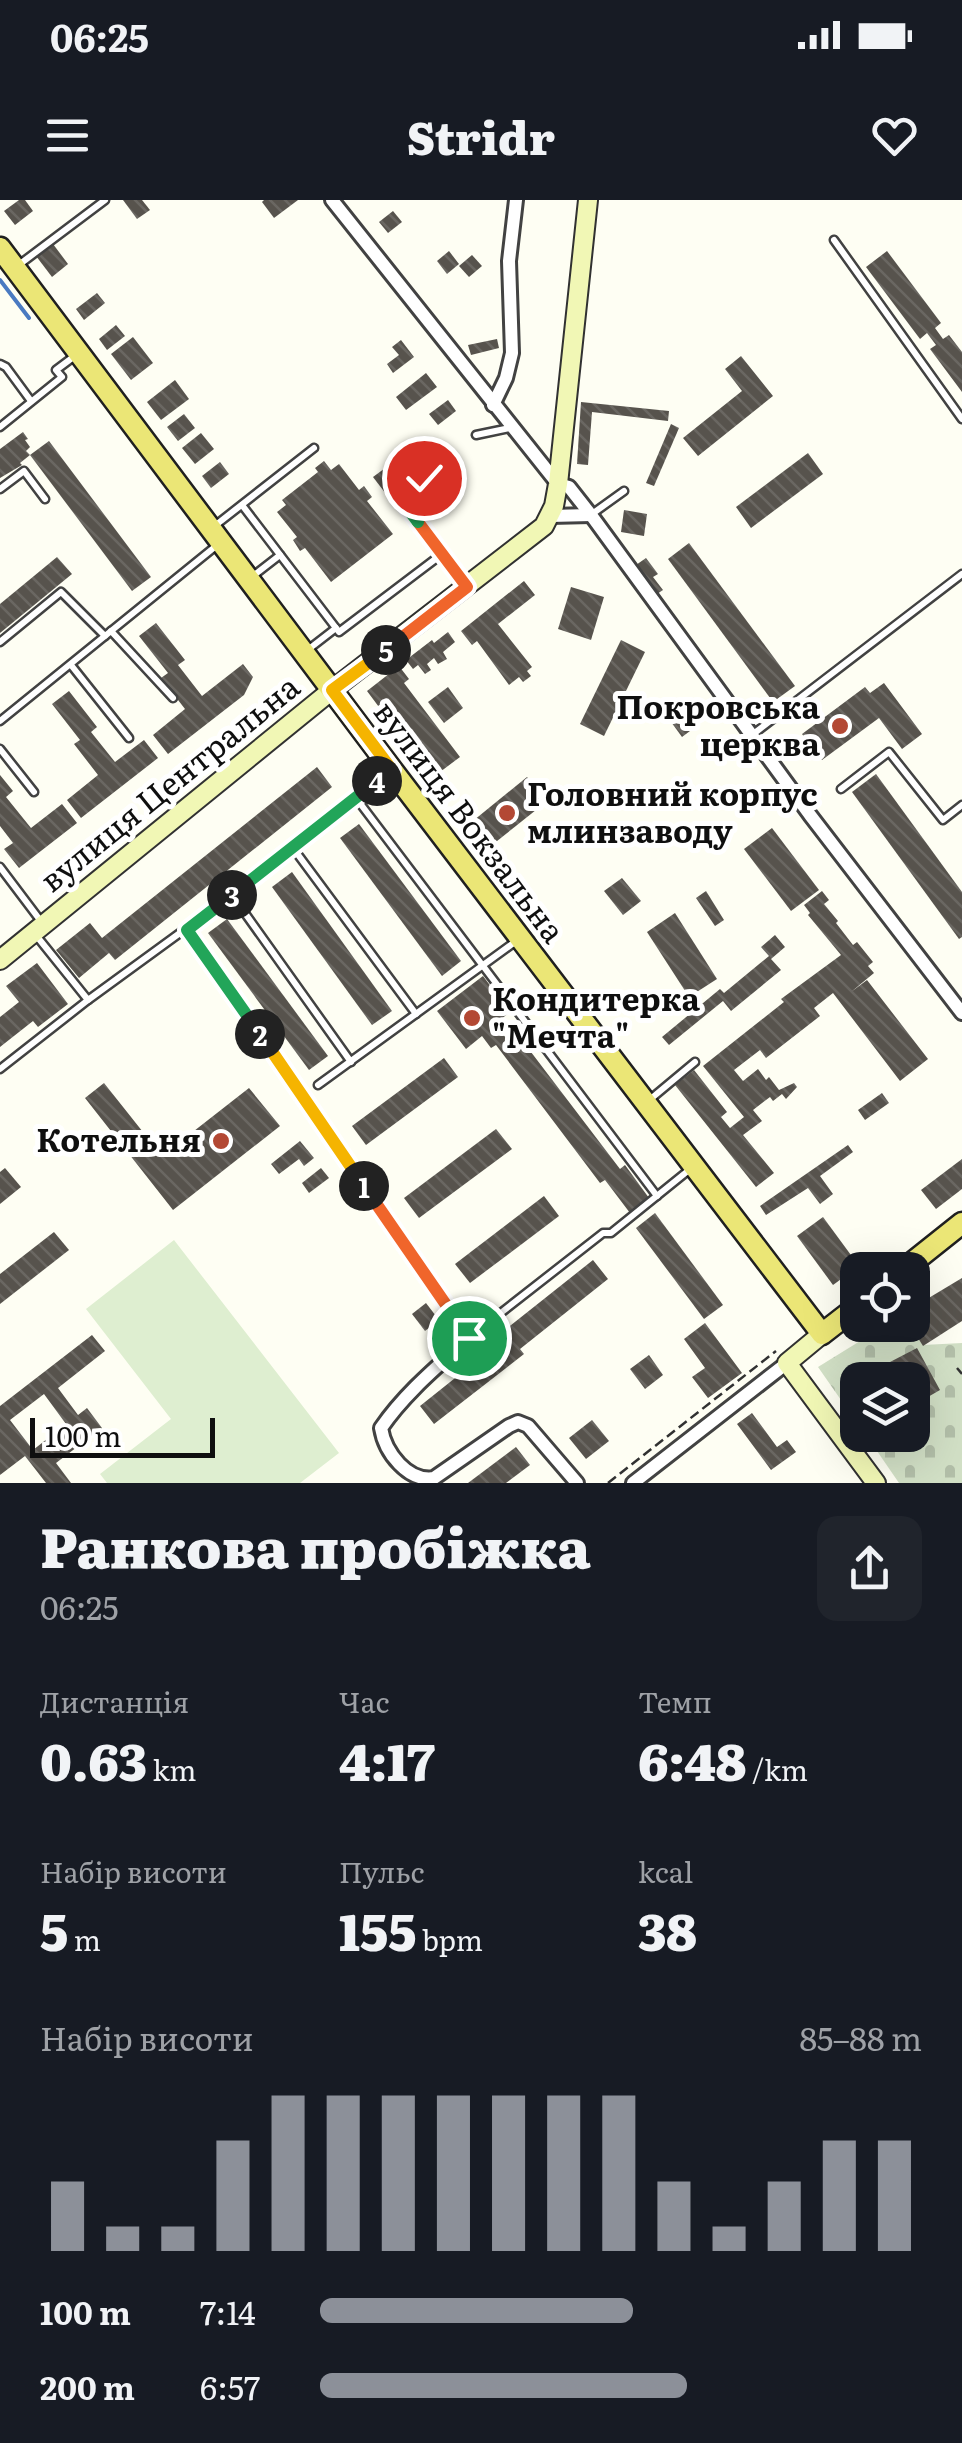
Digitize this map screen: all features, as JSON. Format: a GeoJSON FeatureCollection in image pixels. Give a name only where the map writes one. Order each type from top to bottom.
{"type":"FeatureCollection","features":[{"type":"Feature","properties":{"kind":"main road","name":"вулиця Вокзальна"},"geometry":{"type":"LineString","coordinates":[[0,248],[822,1334]]}},
{"type":"Feature","properties":{"kind":"main road"},"geometry":{"type":"LineString","coordinates":[[926,1252],[962,1223]]}},
{"type":"Feature","properties":{"kind":"main road"},"geometry":{"type":"LineString","coordinates":[[822,1334],[840,1320]]}},
{"type":"Feature","properties":{"kind":"street"},"geometry":{"type":"LineString","coordinates":[[332,200],[493,405],[558,484],[569,487],[591,515],[751,735],[962,1013]]}},
{"type":"Feature","properties":{"kind":"street"},"geometry":{"type":"LineString","coordinates":[[493,405],[512,353],[509,261],[516,200]]}},
{"type":"Feature","properties":{"kind":"street"},"geometry":{"type":"LineString","coordinates":[[588,200],[558,484],[550,516],[591,515]]}},
{"type":"Feature","properties":{"kind":"street","name":"вулиця Центральна"},"geometry":{"type":"LineString","coordinates":[[0,960],[332,690],[526,542],[550,516]]}},
{"type":"Feature","properties":{"kind":"street"},"geometry":{"type":"LineString","coordinates":[[302,1096],[469,1338],[421,1382],[381,1428],[382,1439],[409,1475],[423,1480],[434,1478],[518,1422],[528,1426],[577,1483]]}},
{"type":"Feature","properties":{"kind":"street"},"geometry":{"type":"LineString","coordinates":[[633,1483],[782,1356],[822,1334]]}},
{"type":"Feature","properties":{"kind":"street"},"geometry":{"type":"LineString","coordinates":[[782,1356],[876,1483]]}},
{"type":"Feature","properties":{"kind":"lane"},"geometry":{"type":"LineString","coordinates":[[15,268],[106,200]]}},
{"type":"Feature","properties":{"kind":"lane"},"geometry":{"type":"LineString","coordinates":[[834,240],[962,419]]}},
{"type":"Feature","properties":{"kind":"lane"},"geometry":{"type":"LineString","coordinates":[[0,427],[62,377],[56,370],[78,353]]}},
{"type":"Feature","properties":{"kind":"lane"},"geometry":{"type":"LineString","coordinates":[[0,364],[32,402]]}},
{"type":"Feature","properties":{"kind":"lane"},"geometry":{"type":"LineString","coordinates":[[476,435],[512,428]]}},
{"type":"Feature","properties":{"kind":"lane"},"geometry":{"type":"LineString","coordinates":[[0,721],[108,633],[216,535],[242,505],[314,448]]}},
{"type":"Feature","properties":{"kind":"lane"},"geometry":{"type":"LineString","coordinates":[[0,490],[24,471],[45,499]]}},
{"type":"Feature","properties":{"kind":"lane"},"geometry":{"type":"LineString","coordinates":[[424,478],[399,497],[467,587]]}},
{"type":"Feature","properties":{"kind":"lane"},"geometry":{"type":"LineString","coordinates":[[591,515],[624,492]]}},
{"type":"Feature","properties":{"kind":"lane"},"geometry":{"type":"LineString","coordinates":[[242,505],[339,632],[442,554]]}},
{"type":"Feature","properties":{"kind":"lane"},"geometry":{"type":"LineString","coordinates":[[249,579],[280,555]]}},
{"type":"Feature","properties":{"kind":"lane"},"geometry":{"type":"LineString","coordinates":[[751,735],[962,574]]}},
{"type":"Feature","properties":{"kind":"lane"},"geometry":{"type":"LineString","coordinates":[[0,642],[61,592],[174,698]]}},
{"type":"Feature","properties":{"kind":"lane"},"geometry":{"type":"LineString","coordinates":[[304,652],[336,628]]}},
{"type":"Feature","properties":{"kind":"lane"},"geometry":{"type":"LineString","coordinates":[[71,665],[130,738]]}},
{"type":"Feature","properties":{"kind":"lane"},"geometry":{"type":"LineString","coordinates":[[0,749],[34,792]]}},
{"type":"Feature","properties":{"kind":"lane"},"geometry":{"type":"LineString","coordinates":[[841,789],[889,752],[943,820],[962,805]]}},
{"type":"Feature","properties":{"kind":"lane"},"geometry":{"type":"LineString","coordinates":[[0,1069],[392,770]]}},
{"type":"Feature","properties":{"kind":"lane"},"geometry":{"type":"LineString","coordinates":[[356,798],[658,1196]]}},
{"type":"Feature","properties":{"kind":"lane"},"geometry":{"type":"LineString","coordinates":[[293,848],[416,1014]]}},
{"type":"Feature","properties":{"kind":"lane"},"geometry":{"type":"LineString","coordinates":[[0,868],[88,1000]]}},
{"type":"Feature","properties":{"kind":"lane"},"geometry":{"type":"LineString","coordinates":[[232,895],[351,1062]]}},
{"type":"Feature","properties":{"kind":"lane"},"geometry":{"type":"LineString","coordinates":[[318,1085],[520,938]]}},
{"type":"Feature","properties":{"kind":"lane"},"geometry":{"type":"LineString","coordinates":[[646,1103],[695,1062]]}},
{"type":"Feature","properties":{"kind":"lane"},"geometry":{"type":"LineString","coordinates":[[469,1338],[694,1166]]}},
{"type":"Feature","properties":{"kind":"path"},"geometry":{"type":"LineString","coordinates":[[187,930],[302,1096]]}},
{"type":"Feature","properties":{"kind":"path"},"geometry":{"type":"LineString","coordinates":[[608,1483],[782,1356]]}},
{"type":"Feature","properties":{"kind":"path"},"geometry":{"type":"LineString","coordinates":[[958,1368],[962,1374]]}},
{"type":"Feature","properties":{"kind":"green space"},"geometry":{"type":"Polygon","coordinates":[[[174,1240],[339,1453],[300,1483],[107,1483],[100,1474],[171,1419],[86,1309],[174,1240]]]}},
{"type":"Feature","properties":{"kind":"green space"},"geometry":{"type":"Polygon","coordinates":[[[858,1342],[962,1343],[962,1483],[899,1483],[878,1452],[930,1452],[930,1362],[840,1362],[840,1399],[818,1367],[858,1342]]]}},
{"type":"Feature","properties":{"kind":"building"},"geometry":{"type":"Polygon","coordinates":[[[25,200],[33,211],[15,225],[4,211],[25,200]]]}},
{"type":"Feature","properties":{"kind":"building"},"geometry":{"type":"Polygon","coordinates":[[[123,200],[142,200],[150,210],[137,219],[123,200]]]}},
{"type":"Feature","properties":{"kind":"building"},"geometry":{"type":"Polygon","coordinates":[[[264,200],[298,200],[274,218],[264,200]]]}},
{"type":"Feature","properties":{"kind":"building"},"geometry":{"type":"Polygon","coordinates":[[[393,211],[402,222],[388,233],[379,222],[393,211]]]}},
{"type":"Feature","properties":{"kind":"building"},"geometry":{"type":"Polygon","coordinates":[[[53,244],[68,264],[52,277],[36,256],[53,244]]]}},
{"type":"Feature","properties":{"kind":"building"},"geometry":{"type":"Polygon","coordinates":[[[449,251],[459,264],[447,274],[437,261],[449,251]]]}},
{"type":"Feature","properties":{"kind":"building"},"geometry":{"type":"Polygon","coordinates":[[[887,251],[941,323],[935,328],[943,339],[949,335],[962,352],[962,392],[930,349],[936,345],[927,333],[920,339],[866,267],[887,251]]]}},
{"type":"Feature","properties":{"kind":"building"},"geometry":{"type":"Polygon","coordinates":[[[472,255],[482,266],[469,277],[459,266],[472,255]]]}},
{"type":"Feature","properties":{"kind":"building"},"geometry":{"type":"Polygon","coordinates":[[[97,293],[105,303],[84,320],[76,309],[97,293]]]}},
{"type":"Feature","properties":{"kind":"building"},"geometry":{"type":"Polygon","coordinates":[[[116,325],[125,336],[107,350],[99,339],[116,325]]]}},
{"type":"Feature","properties":{"kind":"building"},"geometry":{"type":"Polygon","coordinates":[[[133,337],[153,363],[131,380],[111,354],[133,337]]]}},
{"type":"Feature","properties":{"kind":"building"},"geometry":{"type":"Polygon","coordinates":[[[497,339],[499,348],[471,355],[468,345],[497,339]]]}},
{"type":"Feature","properties":{"kind":"building"},"geometry":{"type":"Polygon","coordinates":[[[401,340],[414,357],[393,373],[387,364],[399,355],[392,347],[401,340]]]}},
{"type":"Feature","properties":{"kind":"building"},"geometry":{"type":"Polygon","coordinates":[[[741,356],[773,396],[698,456],[683,438],[742,391],[725,369],[741,356]]]}},
{"type":"Feature","properties":{"kind":"building"},"geometry":{"type":"Polygon","coordinates":[[[426,373],[437,387],[406,410],[396,397],[426,373]]]}},
{"type":"Feature","properties":{"kind":"building"},"geometry":{"type":"Polygon","coordinates":[[[175,380],[189,399],[161,420],[147,402],[175,380]]]}},
{"type":"Feature","properties":{"kind":"building"},"geometry":{"type":"Polygon","coordinates":[[[448,400],[456,411],[438,425],[429,414],[448,400]]]}},
{"type":"Feature","properties":{"kind":"building"},"geometry":{"type":"Polygon","coordinates":[[[581,402],[669,411],[668,421],[592,412],[588,465],[577,464],[581,402]]]}},
{"type":"Feature","properties":{"kind":"building"},"geometry":{"type":"Polygon","coordinates":[[[184,414],[195,428],[178,441],[167,427],[184,414]]]}},
{"type":"Feature","properties":{"kind":"building"},"geometry":{"type":"Polygon","coordinates":[[[671,424],[679,428],[654,486],[646,483],[671,424]]]}},
{"type":"Feature","properties":{"kind":"building"},"geometry":{"type":"Polygon","coordinates":[[[23,432],[30,455],[22,465],[0,478],[0,449],[23,432]]]}},
{"type":"Feature","properties":{"kind":"building"},"geometry":{"type":"Polygon","coordinates":[[[201,433],[214,449],[195,464],[182,448],[201,433]]]}},
{"type":"Feature","properties":{"kind":"building"},"geometry":{"type":"Polygon","coordinates":[[[49,441],[151,577],[132,591],[30,455],[49,441]]]}},
{"type":"Feature","properties":{"kind":"building"},"geometry":{"type":"Polygon","coordinates":[[[808,453],[823,474],[751,528],[736,507],[808,453]]]}},
{"type":"Feature","properties":{"kind":"building"},"geometry":{"type":"Polygon","coordinates":[[[324,461],[331,470],[339,464],[359,490],[364,486],[372,497],[367,501],[393,534],[331,582],[305,548],[300,551],[293,540],[297,537],[277,512],[286,505],[282,500],[318,472],[315,468],[324,461]]]}},
{"type":"Feature","properties":{"kind":"building"},"geometry":{"type":"Polygon","coordinates":[[[220,462],[229,474],[211,488],[202,476],[220,462]]]}},
{"type":"Feature","properties":{"kind":"building"},"geometry":{"type":"Polygon","coordinates":[[[392,463],[404,480],[386,494],[373,477],[392,463]]]}},
{"type":"Feature","properties":{"kind":"building"},"geometry":{"type":"Polygon","coordinates":[[[624,510],[647,514],[644,536],[621,532],[624,510]]]}},
{"type":"Feature","properties":{"kind":"building"},"geometry":{"type":"Polygon","coordinates":[[[689,543],[795,686],[773,702],[668,559],[689,543]]]}},
{"type":"Feature","properties":{"kind":"building"},"geometry":{"type":"Polygon","coordinates":[[[57,557],[72,574],[0,633],[0,604],[57,557]]]}},
{"type":"Feature","properties":{"kind":"building"},"geometry":{"type":"Polygon","coordinates":[[[646,558],[658,574],[653,577],[663,590],[657,594],[636,565],[646,558]]]}},
{"type":"Feature","properties":{"kind":"building"},"geometry":{"type":"Polygon","coordinates":[[[524,581],[535,595],[498,624],[532,667],[527,671],[531,676],[523,682],[519,677],[509,685],[477,641],[472,645],[461,631],[524,581]]]}},
{"type":"Feature","properties":{"kind":"building"},"geometry":{"type":"Polygon","coordinates":[[[571,587],[604,597],[591,640],[558,629],[571,587]]]}},
{"type":"Feature","properties":{"kind":"building"},"geometry":{"type":"Polygon","coordinates":[[[156,623],[185,660],[178,665],[202,696],[243,664],[253,677],[244,695],[168,754],[153,735],[185,709],[161,678],[168,673],[139,636],[156,623]]]}},
{"type":"Feature","properties":{"kind":"building"},"geometry":{"type":"Polygon","coordinates":[[[448,632],[455,642],[443,652],[447,659],[438,664],[434,658],[427,664],[431,670],[425,674],[418,665],[413,669],[406,660],[448,632]]]}},
{"type":"Feature","properties":{"kind":"building"},"geometry":{"type":"Polygon","coordinates":[[[621,640],[645,652],[604,736],[580,724],[621,640]]]}},
{"type":"Feature","properties":{"kind":"building"},"geometry":{"type":"Polygon","coordinates":[[[399,666],[409,679],[404,683],[460,757],[432,778],[367,691],[399,666]]]}},
{"type":"Feature","properties":{"kind":"building","name":"Покровська церква"},"geometry":{"type":"Polygon","coordinates":[[[884,683],[922,734],[902,749],[879,718],[822,760],[802,734],[865,687],[870,693],[884,683]]]}},
{"type":"Feature","properties":{"kind":"building"},"geometry":{"type":"Polygon","coordinates":[[[448,687],[463,708],[444,723],[428,702],[448,687]]]}},
{"type":"Feature","properties":{"kind":"building"},"geometry":{"type":"Polygon","coordinates":[[[69,691],[97,727],[91,732],[115,762],[144,740],[158,758],[81,818],[67,800],[98,775],[74,744],[80,740],[52,704],[69,691]]]}},
{"type":"Feature","properties":{"kind":"building"},"geometry":{"type":"Polygon","coordinates":[[[678,707],[694,728],[682,737],[666,715],[678,707]]]}},
{"type":"Feature","properties":{"kind":"building"},"geometry":{"type":"Polygon","coordinates":[[[317,767],[332,787],[115,960],[109,953],[79,978],[56,950],[90,923],[102,938],[317,767]]]}},
{"type":"Feature","properties":{"kind":"building"},"geometry":{"type":"Polygon","coordinates":[[[876,774],[962,892],[959,939],[852,792],[876,774]]]}},
{"type":"Feature","properties":{"kind":"building"},"geometry":{"type":"Polygon","coordinates":[[[0,775],[13,791],[6,797],[31,828],[62,804],[77,823],[19,868],[4,849],[13,843],[0,826],[0,775]]]}},
{"type":"Feature","properties":{"kind":"building","name":"Головний корпус млинзаводу"},"geometry":{"type":"Polygon","coordinates":[[[527,777],[546,802],[487,849],[468,825],[527,777]]]}},
{"type":"Feature","properties":{"kind":"building"},"geometry":{"type":"Polygon","coordinates":[[[359,824],[461,961],[442,976],[340,838],[359,824]]]}},
{"type":"Feature","properties":{"kind":"building"},"geometry":{"type":"Polygon","coordinates":[[[772,828],[819,890],[791,911],[744,849],[772,828]]]}},
{"type":"Feature","properties":{"kind":"building"},"geometry":{"type":"Polygon","coordinates":[[[292,872],[392,1011],[372,1025],[272,887],[292,872]]]}},
{"type":"Feature","properties":{"kind":"building"},"geometry":{"type":"Polygon","coordinates":[[[622,878],[641,901],[623,915],[604,891],[622,878]]]}},
{"type":"Feature","properties":{"kind":"building"},"geometry":{"type":"Polygon","coordinates":[[[706,891],[724,920],[715,926],[696,898],[706,891]]]}},
{"type":"Feature","properties":{"kind":"building"},"geometry":{"type":"Polygon","coordinates":[[[822,891],[829,900],[824,904],[836,923],[873,962],[868,966],[874,973],[851,992],[867,980],[928,1059],[900,1081],[833,993],[814,1008],[820,1016],[766,1058],[760,1050],[734,1070],[743,1081],[758,1069],[779,1090],[794,1083],[797,1087],[786,1099],[782,1094],[773,1101],[770,1097],[753,1110],[762,1121],[743,1135],[774,1173],[756,1187],[675,1085],[694,1070],[727,1112],[721,1117],[730,1128],[744,1117],[703,1066],[784,1002],[781,999],[841,955],[804,905],[822,891]]]}},
{"type":"Feature","properties":{"kind":"building"},"geometry":{"type":"Polygon","coordinates":[[[675,913],[717,979],[689,997],[647,932],[675,913]]]}},
{"type":"Feature","properties":{"kind":"building"},"geometry":{"type":"Polygon","coordinates":[[[227,919],[328,1056],[309,1070],[208,933],[227,919]]]}},
{"type":"Feature","properties":{"kind":"building"},"geometry":{"type":"Polygon","coordinates":[[[775,935],[785,947],[771,959],[781,970],[731,1011],[723,1001],[669,1045],[662,1037],[720,989],[724,993],[769,956],[761,947],[775,935]]]}},
{"type":"Feature","properties":{"kind":"building"},"geometry":{"type":"Polygon","coordinates":[[[37,963],[68,1004],[38,1027],[33,1021],[0,1047],[0,1017],[19,1002],[6,986],[37,963]]]}},
{"type":"Feature","properties":{"kind":"building"},"geometry":{"type":"Polygon","coordinates":[[[483,976],[510,1012],[495,1024],[506,1038],[515,1031],[620,1169],[625,1165],[649,1198],[630,1213],[605,1180],[600,1183],[496,1045],[491,1048],[482,1036],[466,1049],[437,1011],[483,976]]]}},
{"type":"Feature","properties":{"kind":"building"},"geometry":{"type":"Polygon","coordinates":[[[444,1058],[458,1077],[366,1145],[352,1126],[444,1058]]]}},
{"type":"Feature","properties":{"kind":"building","name":"Котельня"},"geometry":{"type":"Polygon","coordinates":[[[104,1083],[162,1156],[249,1088],[280,1126],[173,1210],[85,1098],[104,1083]]]}},
{"type":"Feature","properties":{"kind":"building"},"geometry":{"type":"Polygon","coordinates":[[[882,1093],[889,1103],[865,1120],[858,1110],[882,1093]]]}},
{"type":"Feature","properties":{"kind":"building"},"geometry":{"type":"Polygon","coordinates":[[[496,1129],[512,1149],[419,1218],[404,1198],[496,1129]]]}},
{"type":"Feature","properties":{"kind":"building"},"geometry":{"type":"Polygon","coordinates":[[[300,1141],[314,1158],[304,1166],[299,1159],[279,1174],[271,1164],[300,1141]]]}},
{"type":"Feature","properties":{"kind":"building"},"geometry":{"type":"Polygon","coordinates":[[[848,1145],[853,1152],[820,1176],[833,1194],[820,1204],[808,1188],[766,1215],[760,1206],[848,1145]]]}},
{"type":"Feature","properties":{"kind":"building"},"geometry":{"type":"Polygon","coordinates":[[[962,1159],[962,1189],[936,1209],[921,1190],[962,1159]]]}},
{"type":"Feature","properties":{"kind":"building"},"geometry":{"type":"Polygon","coordinates":[[[5,1168],[21,1187],[0,1204],[0,1172],[5,1168]]]}},
{"type":"Feature","properties":{"kind":"building"},"geometry":{"type":"Polygon","coordinates":[[[321,1168],[329,1178],[309,1193],[302,1183],[321,1168]]]}},
{"type":"Feature","properties":{"kind":"building"},"geometry":{"type":"Polygon","coordinates":[[[544,1196],[559,1216],[470,1283],[455,1264],[544,1196]]]}},
{"type":"Feature","properties":{"kind":"building"},"geometry":{"type":"Polygon","coordinates":[[[655,1213],[723,1305],[704,1319],[636,1228],[655,1213]]]}},
{"type":"Feature","properties":{"kind":"building"},"geometry":{"type":"Polygon","coordinates":[[[823,1217],[849,1252],[840,1252],[840,1280],[833,1285],[797,1236],[823,1217]]]}},
{"type":"Feature","properties":{"kind":"building"},"geometry":{"type":"Polygon","coordinates":[[[54,1232],[69,1250],[0,1304],[0,1274],[54,1232]]]}},
{"type":"Feature","properties":{"kind":"building"},"geometry":{"type":"Polygon","coordinates":[[[593,1260],[608,1279],[520,1349],[524,1354],[434,1424],[420,1406],[509,1335],[505,1330],[593,1260]]]}},
{"type":"Feature","properties":{"kind":"building"},"geometry":{"type":"Polygon","coordinates":[[[962,1278],[962,1321],[930,1342],[930,1297],[962,1278]]]}},
{"type":"Feature","properties":{"kind":"building"},"geometry":{"type":"Polygon","coordinates":[[[426,1303],[439,1320],[425,1331],[412,1314],[426,1303]]]}},
{"type":"Feature","properties":{"kind":"building"},"geometry":{"type":"Polygon","coordinates":[[[705,1323],[742,1373],[708,1398],[692,1377],[705,1368],[684,1339],[705,1323]]]}},
{"type":"Feature","properties":{"kind":"building"},"geometry":{"type":"Polygon","coordinates":[[[92,1335],[105,1351],[58,1388],[78,1415],[87,1408],[102,1428],[56,1463],[71,1483],[46,1483],[25,1456],[0,1475],[0,1406],[92,1335]],[[44,1394],[10,1420],[33,1450],[66,1424],[44,1394]]]}},
{"type":"Feature","properties":{"kind":"building"},"geometry":{"type":"Polygon","coordinates":[[[917,1348],[925,1362],[890,1362],[917,1348]]]}},
{"type":"Feature","properties":{"kind":"building"},"geometry":{"type":"Polygon","coordinates":[[[649,1355],[663,1375],[645,1389],[630,1369],[649,1355]]]}},
{"type":"Feature","properties":{"kind":"building"},"geometry":{"type":"Polygon","coordinates":[[[930,1372],[940,1390],[930,1396],[930,1372]]]}},
{"type":"Feature","properties":{"kind":"building"},"geometry":{"type":"Polygon","coordinates":[[[752,1413],[777,1447],[787,1440],[796,1452],[771,1470],[737,1424],[752,1413]]]}},
{"type":"Feature","properties":{"kind":"building"},"geometry":{"type":"Polygon","coordinates":[[[592,1420],[609,1441],[586,1459],[569,1438],[592,1420]]]}},
{"type":"Feature","properties":{"kind":"building"},"geometry":{"type":"Polygon","coordinates":[[[516,1447],[530,1465],[506,1483],[468,1483],[516,1447]]]}},
{"type":"Feature","properties":{"kind":"waterway"},"geometry":{"type":"LineString","coordinates":[[0,280],[29,318]]}},
{"type":"Feature","properties":{"kind":"place","name":"Покровська церква"},"geometry":{"type":"Point","coordinates":[840,726]}},
{"type":"Feature","properties":{"kind":"place","name":"Головний корпус млинзаводу"},"geometry":{"type":"Point","coordinates":[507,813]}},
{"type":"Feature","properties":{"kind":"place","name":"Кондитерка \"Мечта\""},"geometry":{"type":"Point","coordinates":[472,1018]}},
{"type":"Feature","properties":{"kind":"place","name":"Котельня"},"geometry":{"type":"Point","coordinates":[221,1141]}},
{"type":"Feature","properties":{"kind":"route"},"geometry":{"type":"LineString","coordinates":[[424,478],[399,497],[467,587],[332,690],[392,770],[187,930],[469,1338]]}}]}
